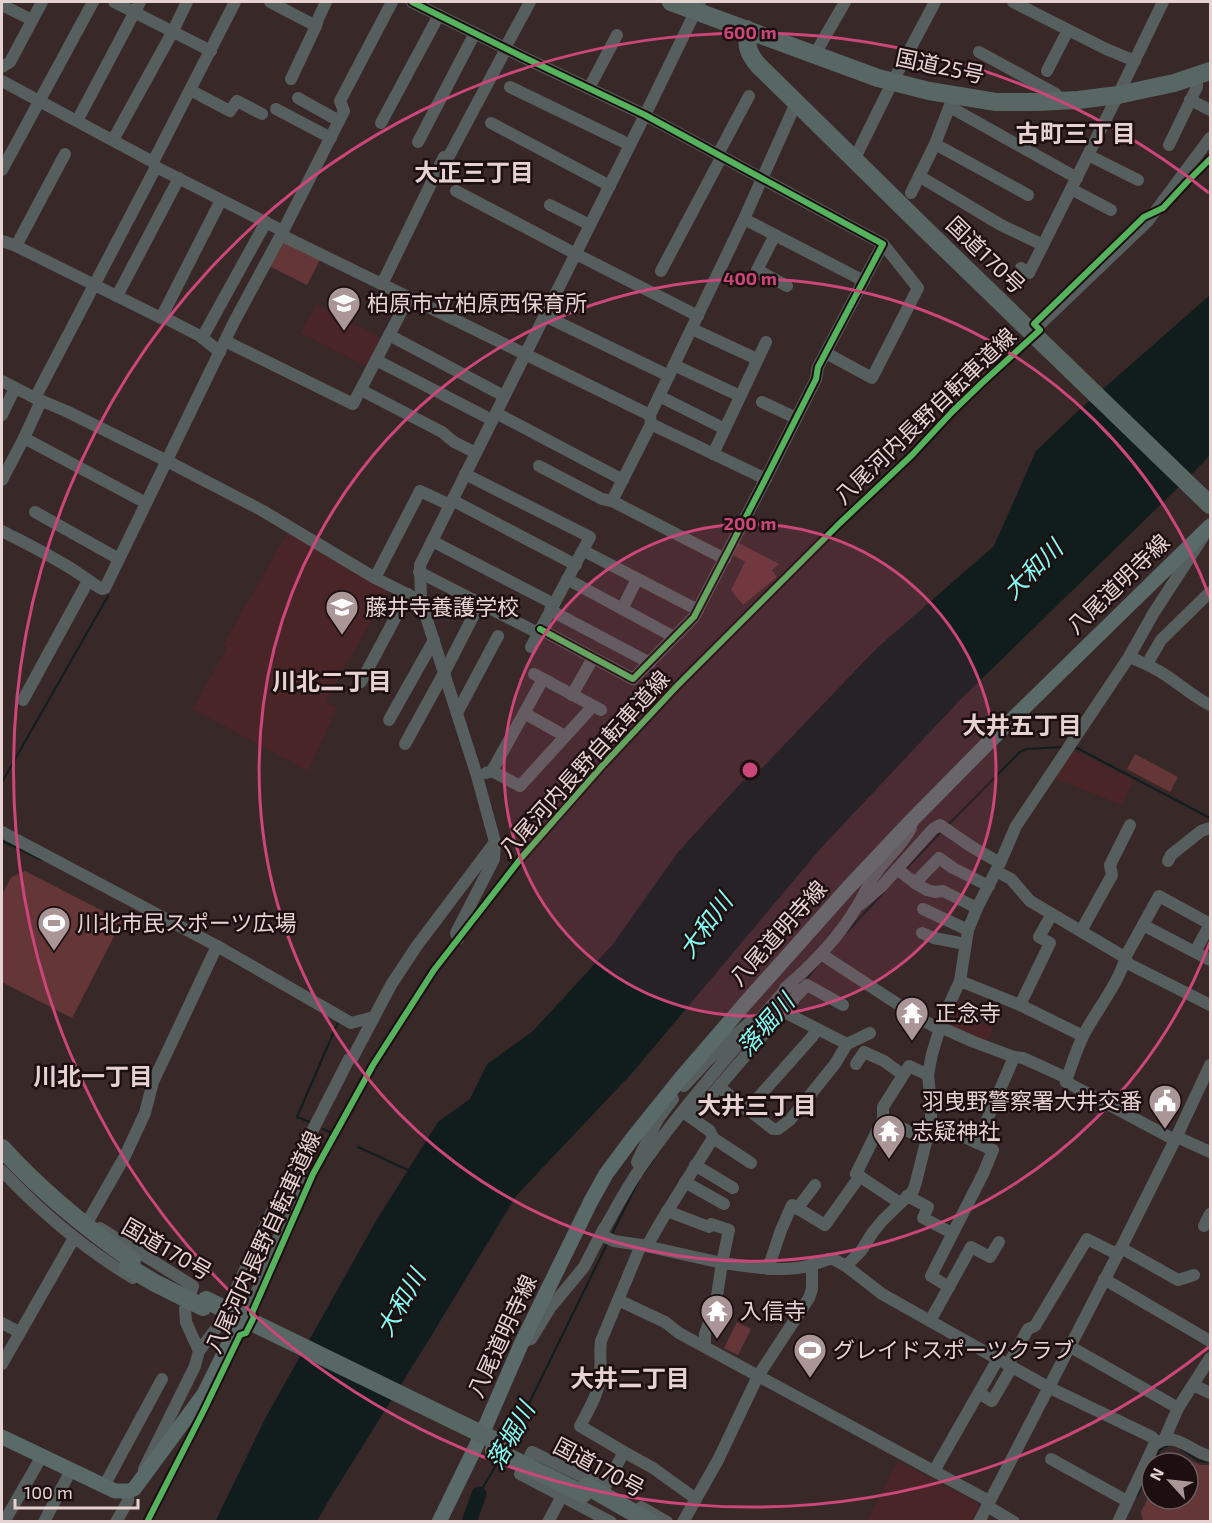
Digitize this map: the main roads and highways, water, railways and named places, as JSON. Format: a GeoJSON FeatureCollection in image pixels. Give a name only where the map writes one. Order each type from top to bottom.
{"type":"FeatureCollection","features":[{"type":"Feature","properties":{"kind":"highway","name":"国道25号"},"geometry":{"type":"LineString","coordinates":[[670,2],[698,6],[747,29],[878,78],[921,89],[952,102],[1058,101],[1118,95],[1174,83],[1204,73]]}},
{"type":"Feature","properties":{"kind":"highway","name":"国道170号"},"geometry":{"type":"LineString","coordinates":[[747,29],[749,54],[796,103],[1210,506]]}},
{"type":"Feature","properties":{"kind":"highway","name":"国道170号"},"geometry":{"type":"LineString","coordinates":[[2,1148],[22,1172],[52,1199],[155,1283],[198,1305],[246,1323],[482,1439],[592,1489],[650,1521]]}},
{"type":"Feature","properties":{"kind":"highway","name":"国道170号"},"geometry":{"type":"LineString","coordinates":[[2,1161],[39,1199],[78,1232],[130,1264]]}},
{"type":"Feature","properties":{"kind":"highway","name":"国道170号"},"geometry":{"type":"LineString","coordinates":[[592,1489],[633,1521]]}},
{"type":"Feature","properties":{"kind":"main road","name":"八尾道明寺線"},"geometry":{"type":"LineString","coordinates":[[440,1521],[482,1439],[522,1342],[591,1201],[606,1174],[632,1139],[795,947],[915,817],[1210,527]]}},
{"type":"Feature","properties":{"kind":"main road"},"geometry":{"type":"LineString","coordinates":[[2,1437],[115,1491],[133,1489],[204,1394],[246,1323]]}},
{"type":"Feature","properties":{"kind":"water","name":"大和川"},"geometry":{"type":"Polygon","coordinates":[[[1210,295],[1210,455],[961,699],[821,848],[633,1072],[516,1196],[317,1521],[215,1522],[266,1417],[376,1221],[438,1122],[470,1099],[487,1064],[532,1032],[613,944],[678,852],[741,783],[763,767],[877,648],[994,546],[1036,451],[1210,295]]]}},
{"type":"Feature","properties":{"kind":"waterway"},"geometry":{"type":"LineString","coordinates":[[2,782],[108,596]]}},
{"type":"Feature","properties":{"kind":"waterway","name":"落堀川"},"geometry":{"type":"LineString","coordinates":[[948,825],[1020,752],[1026,749],[1063,747]]}},
{"type":"Feature","properties":{"kind":"waterway","name":"落堀川"},"geometry":{"type":"LineString","coordinates":[[1075,747],[1210,818]]}},
{"type":"Feature","properties":{"kind":"waterway","name":"落堀川"},"geometry":{"type":"LineString","coordinates":[[904,871],[942,831]]}},
{"type":"Feature","properties":{"kind":"waterway"},"geometry":{"type":"LineString","coordinates":[[2,841],[42,860]]}},
{"type":"Feature","properties":{"kind":"waterway","name":"落堀川"},"geometry":{"type":"LineString","coordinates":[[847,932],[884,892]]}},
{"type":"Feature","properties":{"kind":"waterway","name":"落堀川"},"geometry":{"type":"LineString","coordinates":[[806,980],[817,966]]}},
{"type":"Feature","properties":{"kind":"waterway"},"geometry":{"type":"LineString","coordinates":[[310,1122],[297,1117],[339,1020]]}},
{"type":"Feature","properties":{"kind":"waterway","name":"落堀川"},"geometry":{"type":"LineString","coordinates":[[698,1101],[708,1090]]}},
{"type":"Feature","properties":{"kind":"waterway"},"geometry":{"type":"LineString","coordinates":[[323,1129],[330,1132]]}},
{"type":"Feature","properties":{"kind":"waterway"},"geometry":{"type":"LineString","coordinates":[[358,1147],[410,1171]]}},
{"type":"Feature","properties":{"kind":"waterway","name":"落堀川"},"geometry":{"type":"LineString","coordinates":[[642,1175],[653,1160]]}},
{"type":"Feature","properties":{"kind":"waterway","name":"落堀川"},"geometry":{"type":"LineString","coordinates":[[612,1234],[639,1180]]}},
{"type":"Feature","properties":{"kind":"waterway","name":"落堀川"},"geometry":{"type":"LineString","coordinates":[[506,1449],[608,1242]]}},
{"type":"Feature","properties":{"kind":"waterway"},"geometry":{"type":"LineString","coordinates":[[1160,1451],[1167,1446]]}},
{"type":"Feature","properties":{"kind":"waterway"},"geometry":{"type":"LineString","coordinates":[[1181,1449],[1199,1461],[1210,1462]]}},
{"type":"Feature","properties":{"kind":"waterway","name":"落堀川"},"geometry":{"type":"LineString","coordinates":[[479,1494],[498,1462]]}},
{"type":"Feature","properties":{"kind":"waterway"},"geometry":{"type":"LineString","coordinates":[[1137,1496],[1140,1490]]}},
{"type":"Feature","properties":{"kind":"waterway","name":"落堀川"},"geometry":{"type":"LineString","coordinates":[[469,1522],[479,1494]]}},
{"type":"Feature","properties":{"kind":"tunnel"},"geometry":{"type":"LineString","coordinates":[[215,1330],[228,1304]]}},
{"type":"Feature","properties":{"kind":"place","name":"柏原市立柏原西保育所"},"geometry":{"type":"Point","coordinates":[344,332]}},
{"type":"Feature","properties":{"kind":"place","name":"藤井寺養護学校"},"geometry":{"type":"Point","coordinates":[342,636]}},
{"type":"Feature","properties":{"kind":"place","name":"川北市民スポーツ広場"},"geometry":{"type":"Point","coordinates":[54,952]}},
{"type":"Feature","properties":{"kind":"place","name":"正念寺"},"geometry":{"type":"Point","coordinates":[912,1042]}},
{"type":"Feature","properties":{"kind":"place","name":"羽曳野警察署大井交番"},"geometry":{"type":"Point","coordinates":[1165,1130]}},
{"type":"Feature","properties":{"kind":"place","name":"志疑神社"},"geometry":{"type":"Point","coordinates":[889,1160]}},
{"type":"Feature","properties":{"kind":"place","name":"入信寺"},"geometry":{"type":"Point","coordinates":[717,1340]}},
{"type":"Feature","properties":{"kind":"place","name":"グレイドスポーツクラブ"},"geometry":{"type":"Point","coordinates":[810,1379]}},
{"type":"Feature","properties":{"kind":"district","name":"古町三丁目"},"geometry":{"type":"Point","coordinates":[1076,134]}},
{"type":"Feature","properties":{"kind":"district","name":"大正三丁目"},"geometry":{"type":"Point","coordinates":[474,173]}},
{"type":"Feature","properties":{"kind":"district","name":"川北二丁目"},"geometry":{"type":"Point","coordinates":[332,682]}},
{"type":"Feature","properties":{"kind":"district","name":"大井五丁目"},"geometry":{"type":"Point","coordinates":[1022,726]}},
{"type":"Feature","properties":{"kind":"district","name":"川北一丁目"},"geometry":{"type":"Point","coordinates":[93,1077]}},
{"type":"Feature","properties":{"kind":"district","name":"大井三丁目"},"geometry":{"type":"Point","coordinates":[757,1106]}},
{"type":"Feature","properties":{"kind":"district","name":"大井二丁目"},"geometry":{"type":"Point","coordinates":[630,1379]}}]}
